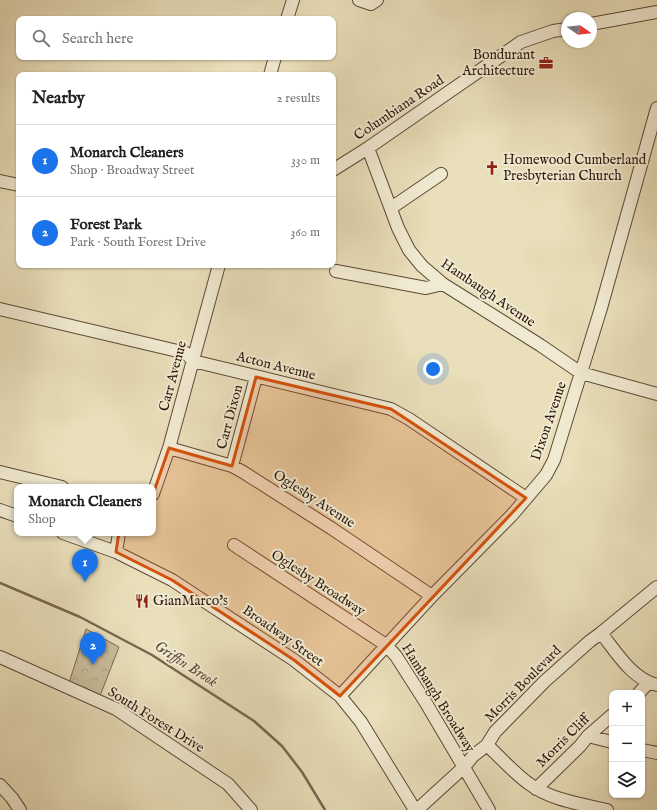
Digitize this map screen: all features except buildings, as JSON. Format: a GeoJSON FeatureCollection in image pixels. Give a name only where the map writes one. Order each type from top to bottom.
{"type":"FeatureCollection","features":[{"type":"Feature","properties":{"kind":"street"},"geometry":{"type":"LineString","coordinates":[[288,16],[293,0]]}},
{"type":"Feature","properties":{"kind":"street"},"geometry":{"type":"LineString","coordinates":[[359,0],[371,4],[377,0]]}},
{"type":"Feature","properties":{"kind":"street"},"geometry":{"type":"LineString","coordinates":[[597,23],[657,12]]}},
{"type":"Feature","properties":{"kind":"street","name":"Columbiana Road"},"geometry":{"type":"LineString","coordinates":[[336,168],[368,148],[521,42],[561,29]]}},
{"type":"Feature","properties":{"kind":"street"},"geometry":{"type":"LineString","coordinates":[[271,72],[274,60]]}},
{"type":"Feature","properties":{"kind":"street","name":"Dixon Avenue"},"geometry":{"type":"LineString","coordinates":[[340,696],[432,596],[506,520],[546,475],[554,460],[601,308],[657,108]]}},
{"type":"Feature","properties":{"kind":"street","name":"Hambaugh Avenue"},"geometry":{"type":"LineString","coordinates":[[368,148],[398,228],[408,250],[422,266],[444,284],[540,345],[581,374],[657,394]]}},
{"type":"Feature","properties":{"kind":"street"},"geometry":{"type":"LineString","coordinates":[[391,208],[441,174]]}},
{"type":"Feature","properties":{"kind":"street"},"geometry":{"type":"LineString","coordinates":[[0,181],[16,184]]}},
{"type":"Feature","properties":{"kind":"street","name":"Carr Avenue"},"geometry":{"type":"LineString","coordinates":[[156,485],[169,448],[218,268]]}},
{"type":"Feature","properties":{"kind":"street"},"geometry":{"type":"LineString","coordinates":[[336,271],[426,288],[444,284]]}},
{"type":"Feature","properties":{"kind":"street","name":"Acton Avenue"},"geometry":{"type":"LineString","coordinates":[[0,309],[186,353],[193,361],[391,409],[409,419],[526,498]]}},
{"type":"Feature","properties":{"kind":"street","name":"Carr Dixon"},"geometry":{"type":"LineString","coordinates":[[232,466],[256,377]]}},
{"type":"Feature","properties":{"kind":"street","name":"Oglesby Avenue"},"geometry":{"type":"LineString","coordinates":[[169,448],[232,466],[262,483],[432,596]]}},
{"type":"Feature","properties":{"kind":"street"},"geometry":{"type":"LineString","coordinates":[[0,472],[50,484]]}},
{"type":"Feature","properties":{"kind":"street"},"geometry":{"type":"LineString","coordinates":[[0,510],[14,515]]}},
{"type":"Feature","properties":{"kind":"street","name":"Broadway Street"},"geometry":{"type":"LineString","coordinates":[[71,536],[116,552],[172,580],[294,660],[340,696],[361,722],[416,810]]}},
{"type":"Feature","properties":{"kind":"street"},"geometry":{"type":"LineString","coordinates":[[116,552],[119,536]]}},
{"type":"Feature","properties":{"kind":"street","name":"Oglesby Broadway"},"geometry":{"type":"LineString","coordinates":[[234,545],[386,645]]}},
{"type":"Feature","properties":{"kind":"street","name":"Morris Boulevard"},"geometry":{"type":"LineString","coordinates":[[416,810],[464,767],[473,756],[487,745],[495,732],[545,680],[656,586]]}},
{"type":"Feature","properties":{"kind":"street"},"geometry":{"type":"LineString","coordinates":[[601,633],[640,678],[653,684]]}},
{"type":"Feature","properties":{"kind":"street","name":"Hambaugh Broadway"},"geometry":{"type":"LineString","coordinates":[[386,645],[396,656],[464,767],[488,810]]}},
{"type":"Feature","properties":{"kind":"street","name":"South Forest Drive"},"geometry":{"type":"LineString","coordinates":[[0,657],[116,710],[228,784],[245,807]]}},
{"type":"Feature","properties":{"kind":"street"},"geometry":{"type":"LineString","coordinates":[[643,690],[653,684]]}},
{"type":"Feature","properties":{"kind":"street","name":"Morris Cliff"},"geometry":{"type":"LineString","coordinates":[[536,789],[580,746],[588,736],[609,718]]}},
{"type":"Feature","properties":{"kind":"street"},"geometry":{"type":"LineString","coordinates":[[588,736],[609,741]]}},
{"type":"Feature","properties":{"kind":"street"},"geometry":{"type":"LineString","coordinates":[[487,745],[536,789],[557,798],[607,810]]}},
{"type":"Feature","properties":{"kind":"street"},"geometry":{"type":"LineString","coordinates":[[645,751],[657,753]]}},
{"type":"Feature","properties":{"kind":"street"},"geometry":{"type":"LineString","coordinates":[[0,785],[12,798],[20,810]]}},
{"type":"Feature","properties":{"kind":"highlighted area"},"geometry":{"type":"Polygon","coordinates":[[[256,377],[391,409],[526,498],[340,696],[294,660],[172,580],[116,552],[119,532],[128,513],[151,500],[169,448],[232,466],[256,377]]]}},
{"type":"Feature","properties":{"kind":"green space"},"geometry":{"type":"Polygon","coordinates":[[[86,629],[119,647],[100,696],[69,683],[86,629]]]}},
{"type":"Feature","properties":{"kind":"waterway","name":"Griffin Brook"},"geometry":{"type":"LineString","coordinates":[[0,583],[80,617],[152,655],[254,721],[282,746],[302,772],[325,810]]}},
{"type":"Feature","properties":{"kind":"place","name":"Bondurant Architecture"},"geometry":{"type":"Point","coordinates":[546,63]}},
{"type":"Feature","properties":{"kind":"place","name":"Homewood Cumberland Presbyterian Church"},"geometry":{"type":"Point","coordinates":[492,168]}},
{"type":"Feature","properties":{"kind":"place","name":"Monarch Cleaners"},"geometry":{"type":"Point","coordinates":[85,582]}},
{"type":"Feature","properties":{"kind":"place","name":"GianMarco's"},"geometry":{"type":"Point","coordinates":[142,601]}},
{"type":"Feature","properties":{"kind":"place","name":"Forest Park"},"geometry":{"type":"Point","coordinates":[93,665]}}]}
